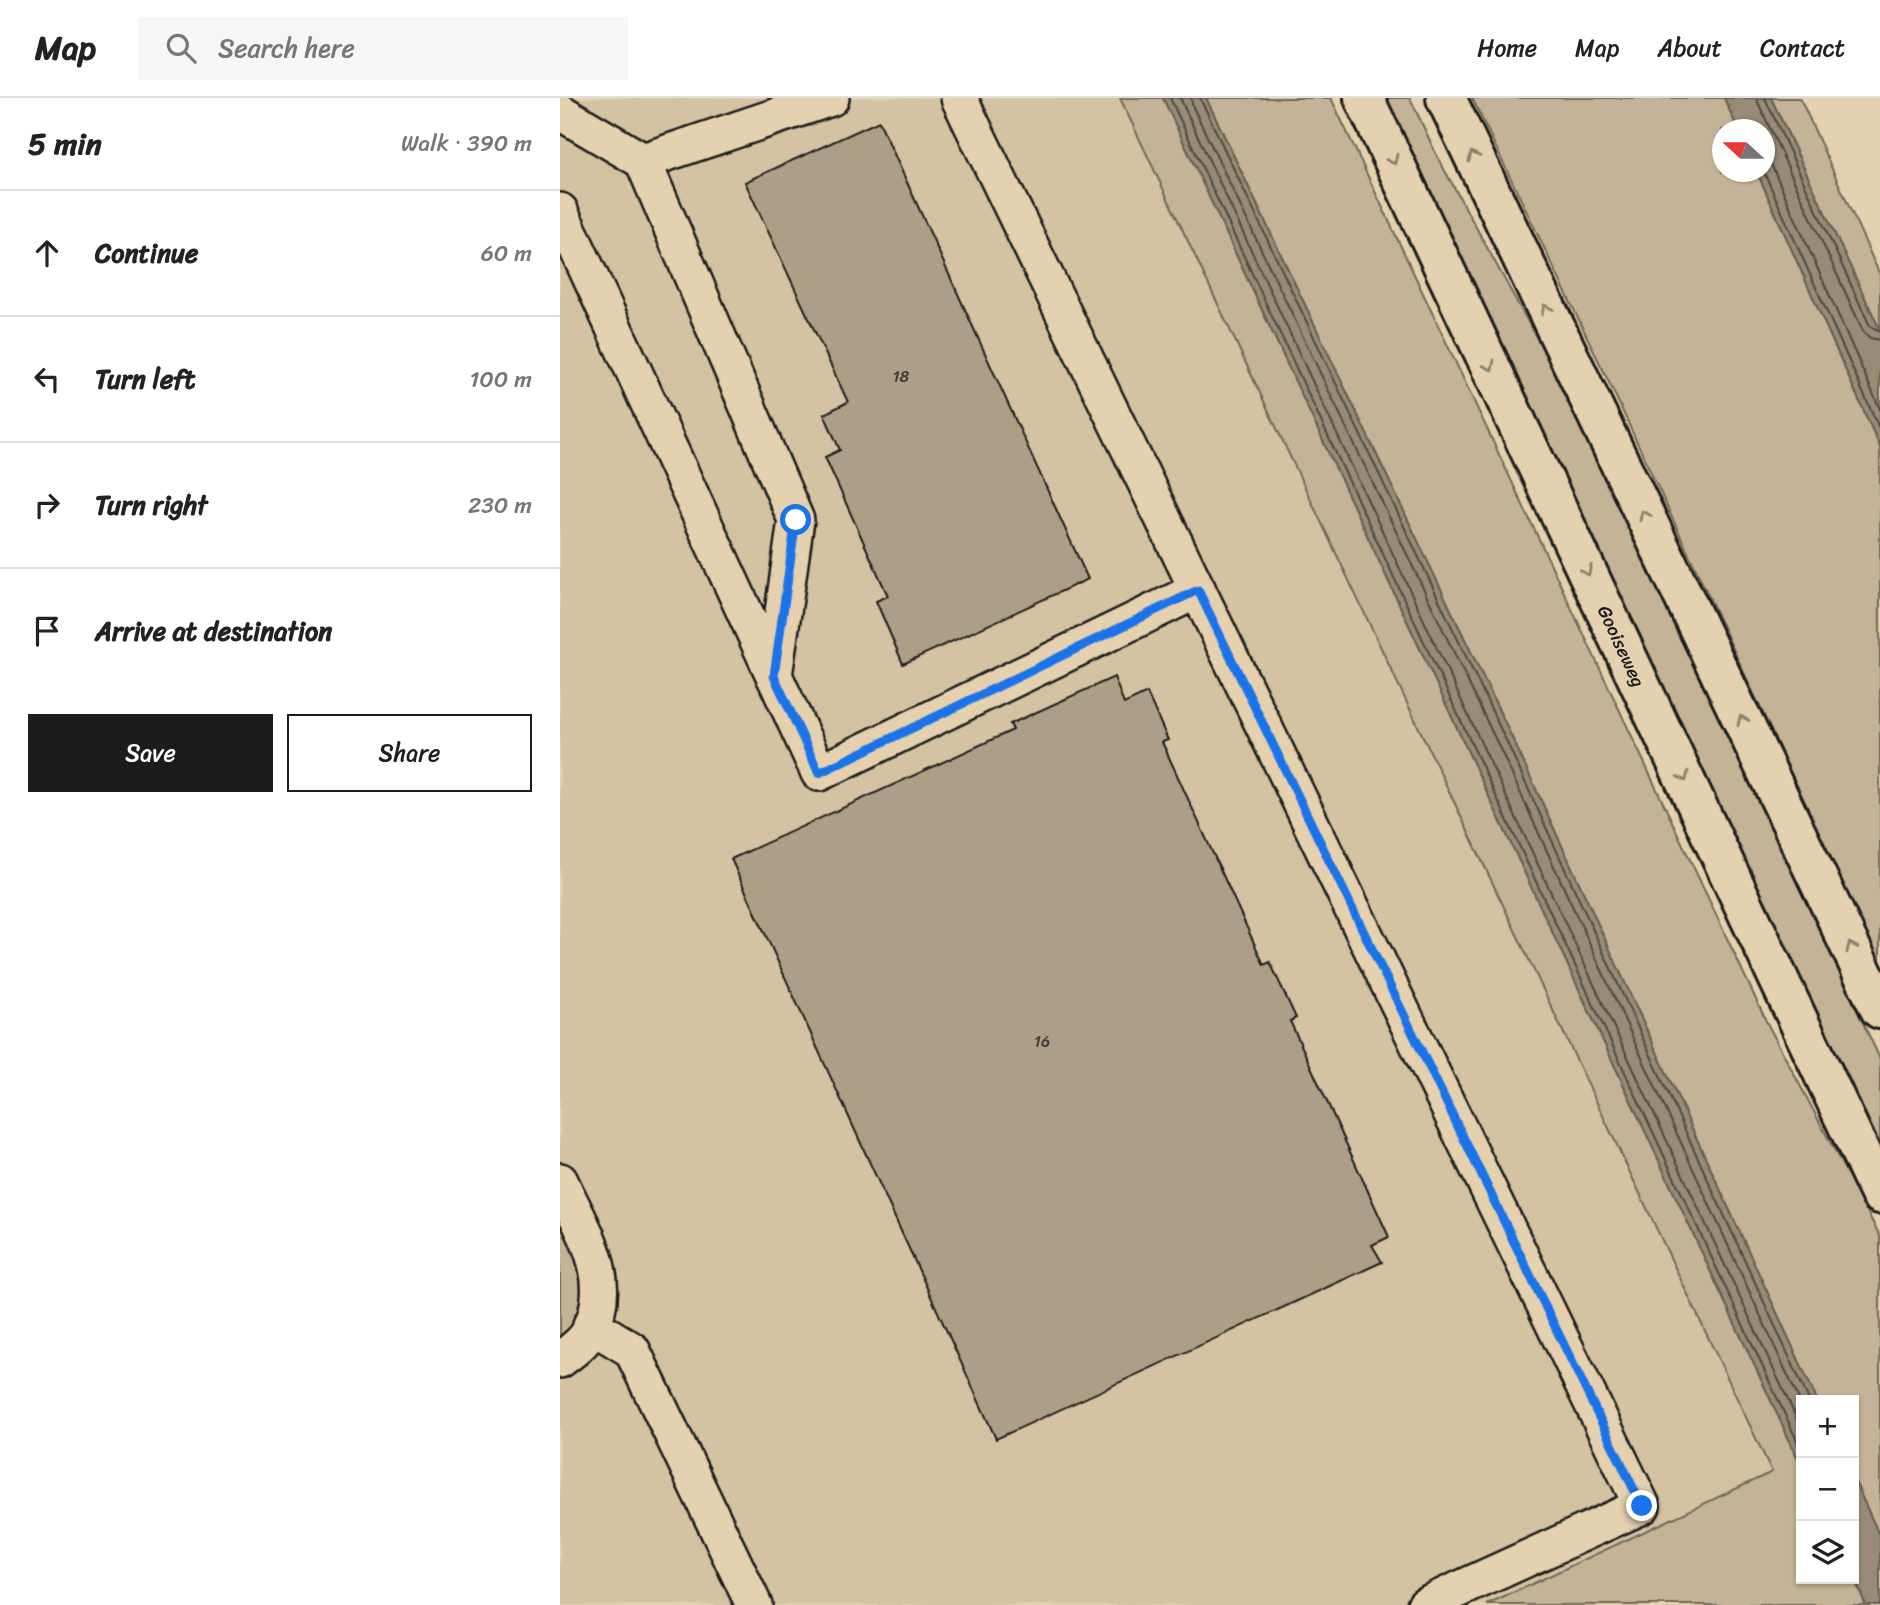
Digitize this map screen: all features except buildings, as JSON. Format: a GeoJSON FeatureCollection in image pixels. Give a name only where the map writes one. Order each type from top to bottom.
{"type":"FeatureCollection","features":[{"type":"Feature","properties":{"kind":"highway","name":"Gooiseweg"},"geometry":{"type":"LineString","coordinates":[[1364,98],[1880,1194]]}},
{"type":"Feature","properties":{"kind":"highway"},"geometry":{"type":"LineString","coordinates":[[1446,98],[1880,1009]]}},
{"type":"Feature","properties":{"kind":"street"},"geometry":{"type":"LineString","coordinates":[[643,161],[831,98]]}},
{"type":"Feature","properties":{"kind":"street"},"geometry":{"type":"LineString","coordinates":[[959,98],[1642,1506],[1424,1605]]}},
{"type":"Feature","properties":{"kind":"street"},"geometry":{"type":"LineString","coordinates":[[560,111],[643,161],[796,520],[774,676]]}},
{"type":"Feature","properties":{"kind":"street"},"geometry":{"type":"LineString","coordinates":[[560,211],[819,773],[1198,590]]}},
{"type":"Feature","properties":{"kind":"street"},"geometry":{"type":"LineString","coordinates":[[560,1181],[600,1269],[599,1306],[587,1336],[560,1360]]}},
{"type":"Feature","properties":{"kind":"street"},"geometry":{"type":"LineString","coordinates":[[591,1325],[632,1350],[754,1605]]}},
{"type":"Feature","properties":{"kind":"shaded area"},"geometry":{"type":"Polygon","coordinates":[[[560,98],[1174,98],[1796,1432],[1796,1584],[1859,1584],[1859,1567],[1877,1605],[560,1605],[560,98]]]}},
{"type":"Feature","properties":{"kind":"shaded area"},"geometry":{"type":"Polygon","coordinates":[[[1120,98],[1163,98],[1796,1454],[1796,1584],[1857,1584],[1866,1605],[1487,1605],[1772,1472],[1120,98]]]}},
{"type":"Feature","properties":{"kind":"shaded area"},"geometry":{"type":"Polygon","coordinates":[[[1206,98],[1331,98],[1767,1023],[1880,1236],[1880,1537],[1859,1491],[1859,1395],[1815,1395],[1516,746],[1206,98]]]}},
{"type":"Feature","properties":{"kind":"shaded area"},"geometry":{"type":"Polygon","coordinates":[[[1383,98],[1410,98],[1438,158],[1574,406],[1880,1059],[1880,1147],[1383,98]]]}},
{"type":"Feature","properties":{"kind":"shaded area"},"geometry":{"type":"Polygon","coordinates":[[[1472,98],[1724,98],[1733,119],[1712,119],[1712,182],[1761,182],[1880,447],[1880,965],[1616,397],[1472,98]]]}},
{"type":"Feature","properties":{"kind":"shaded area"},"geometry":{"type":"Polygon","coordinates":[[[1771,98],[1800,98],[1880,275],[1880,330],[1771,98]]]}},
{"type":"Feature","properties":{"kind":"shaded area"},"geometry":{"type":"Polygon","coordinates":[[[560,1223],[580,1268],[584,1296],[581,1310],[573,1324],[560,1338],[560,1223]]]}},
{"type":"Feature","properties":{"kind":"water"},"geometry":{"type":"Polygon","coordinates":[[[1163,98],[1206,98],[1516,746],[1815,1395],[1796,1395],[1796,1454],[1163,98]]]}},
{"type":"Feature","properties":{"kind":"water"},"geometry":{"type":"Polygon","coordinates":[[[1724,98],[1771,98],[1880,330],[1880,447],[1761,182],[1775,182],[1775,119],[1733,119],[1724,98]]]}},
{"type":"Feature","properties":{"kind":"water"},"geometry":{"type":"Polygon","coordinates":[[[1859,1491],[1880,1537],[1880,1605],[1866,1605],[1857,1584],[1859,1584],[1859,1491]]]}},
{"type":"Feature","properties":{"kind":"route"},"geometry":{"type":"LineString","coordinates":[[796,520],[774,676],[819,773],[1198,590],[1642,1506]]}}]}
